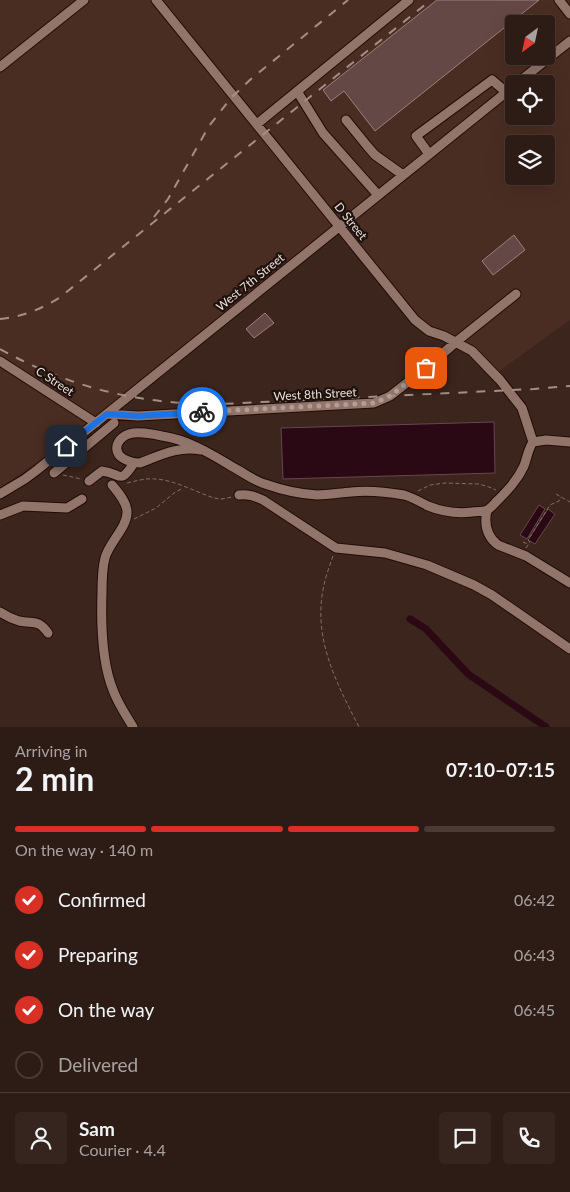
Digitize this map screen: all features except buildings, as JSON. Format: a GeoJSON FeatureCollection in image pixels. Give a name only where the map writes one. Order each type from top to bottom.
{"type":"FeatureCollection","features":[{"type":"Feature","properties":{"kind":"street"},"geometry":{"type":"LineString","coordinates":[[0,67],[84,0]]}},
{"type":"Feature","properties":{"kind":"street","name":"D Street"},"geometry":{"type":"LineString","coordinates":[[156,0],[415,320],[429,331],[472,351],[500,380],[522,408],[533,442]]}},
{"type":"Feature","properties":{"kind":"street"},"geometry":{"type":"LineString","coordinates":[[257,124],[409,0]]}},
{"type":"Feature","properties":{"kind":"street"},"geometry":{"type":"LineString","coordinates":[[559,0],[570,14]]}},
{"type":"Feature","properties":{"kind":"street","name":"West 7th Street"},"geometry":{"type":"LineString","coordinates":[[528,75],[570,41]]}},
{"type":"Feature","properties":{"kind":"street"},"geometry":{"type":"LineString","coordinates":[[429,154],[416,136],[492,80],[505,91]]}},
{"type":"Feature","properties":{"kind":"street"},"geometry":{"type":"LineString","coordinates":[[297,91],[323,133],[378,195]]}},
{"type":"Feature","properties":{"kind":"street","name":"West 7th Street"},"geometry":{"type":"LineString","coordinates":[[0,494],[24,479],[107,414],[505,93]]}},
{"type":"Feature","properties":{"kind":"street"},"geometry":{"type":"LineString","coordinates":[[346,120],[375,155],[403,175]]}},
{"type":"Feature","properties":{"kind":"street","name":"West 8th Street"},"geometry":{"type":"LineString","coordinates":[[107,414],[138,416],[374,403],[394,393],[516,294]]}},
{"type":"Feature","properties":{"kind":"street","name":"C Street"},"geometry":{"type":"LineString","coordinates":[[0,360],[96,422]]}},
{"type":"Feature","properties":{"kind":"street"},"geometry":{"type":"LineString","coordinates":[[54,473],[114,423]]}},
{"type":"Feature","properties":{"kind":"street"},"geometry":{"type":"LineString","coordinates":[[201,450],[182,448],[140,464],[120,456],[117,446],[118,441],[131,433],[171,437],[201,450],[262,483],[287,491],[316,495],[353,491],[404,495],[437,510],[454,513],[487,510],[512,486],[524,465],[528,450],[533,442],[546,440],[570,442]]}},
{"type":"Feature","properties":{"kind":"street"},"geometry":{"type":"LineString","coordinates":[[89,481],[102,471],[122,476],[128,472],[134,463]]}},
{"type":"Feature","properties":{"kind":"street"},"geometry":{"type":"LineString","coordinates":[[112,485],[122,497],[127,510],[124,524],[111,544],[104,561],[101,622],[107,671],[112,689],[122,710],[134,727]]}},
{"type":"Feature","properties":{"kind":"street"},"geometry":{"type":"LineString","coordinates":[[238,495],[247,494],[263,500],[336,548],[385,553],[427,565],[454,576],[492,595],[570,649]]}},
{"type":"Feature","properties":{"kind":"street"},"geometry":{"type":"LineString","coordinates":[[0,515],[23,506],[67,508],[82,499]]}},
{"type":"Feature","properties":{"kind":"street"},"geometry":{"type":"LineString","coordinates":[[487,510],[485,524],[488,534],[498,545],[523,554],[570,583]]}},
{"type":"Feature","properties":{"kind":"street"},"geometry":{"type":"LineString","coordinates":[[0,612],[16,620],[38,623],[48,633]]}},
{"type":"Feature","properties":{"kind":"path"},"geometry":{"type":"LineString","coordinates":[[54,473],[89,481]]}},
{"type":"Feature","properties":{"kind":"path"},"geometry":{"type":"LineString","coordinates":[[112,485],[155,478],[166,480],[214,498],[222,499],[238,495]]}},
{"type":"Feature","properties":{"kind":"path"},"geometry":{"type":"LineString","coordinates":[[412,498],[423,488],[430,484],[438,483],[484,485],[494,489],[502,496]]}},
{"type":"Feature","properties":{"kind":"path"},"geometry":{"type":"LineString","coordinates":[[124,524],[156,508],[174,493],[185,488]]}},
{"type":"Feature","properties":{"kind":"path"},"geometry":{"type":"LineString","coordinates":[[556,494],[570,502]]}},
{"type":"Feature","properties":{"kind":"path"},"geometry":{"type":"LineString","coordinates":[[523,554],[530,542],[528,540],[550,505],[559,501],[561,497]]}},
{"type":"Feature","properties":{"kind":"path"},"geometry":{"type":"LineString","coordinates":[[523,542],[528,545]]}},
{"type":"Feature","properties":{"kind":"path"},"geometry":{"type":"LineString","coordinates":[[336,548],[321,602],[322,636],[332,672],[359,727]]}},
{"type":"Feature","properties":{"kind":"shaded area"},"geometry":{"type":"Polygon","coordinates":[[[0,0],[570,0],[570,320],[495,374],[456,342],[421,326],[339,226],[96,422],[0,488],[0,0]]]}},
{"type":"Feature","properties":{"kind":"shaded area"},"geometry":{"type":"Polygon","coordinates":[[[494,422],[495,473],[283,479],[281,428],[494,422]]]}},
{"type":"Feature","properties":{"kind":"shaded area"},"geometry":{"type":"Polygon","coordinates":[[[539,505],[545,509],[527,539],[520,535],[539,505]]]}},
{"type":"Feature","properties":{"kind":"shaded area"},"geometry":{"type":"Polygon","coordinates":[[[548,509],[555,514],[535,544],[528,540],[548,509]]]}},
{"type":"Feature","properties":{"kind":"waterway"},"geometry":{"type":"LineString","coordinates":[[410,619],[426,629],[468,674],[546,727]]}},
{"type":"Feature","properties":{"kind":"railway"},"geometry":{"type":"LineString","coordinates":[[154,217],[168,199],[209,126],[231,98],[251,79],[348,0]]}},
{"type":"Feature","properties":{"kind":"railway"},"geometry":{"type":"LineString","coordinates":[[0,319],[31,312],[59,298],[431,0]]}},
{"type":"Feature","properties":{"kind":"railway"},"geometry":{"type":"LineString","coordinates":[[0,349],[26,363],[80,384],[135,397],[192,404],[570,386]]}},
{"type":"Feature","properties":{"kind":"way so far"},"geometry":{"type":"LineString","coordinates":[[202,412],[374,403],[390,396],[426,368]]}},
{"type":"Feature","properties":{"kind":"route"},"geometry":{"type":"LineString","coordinates":[[66,446],[107,414],[138,416],[202,412]]}}]}
